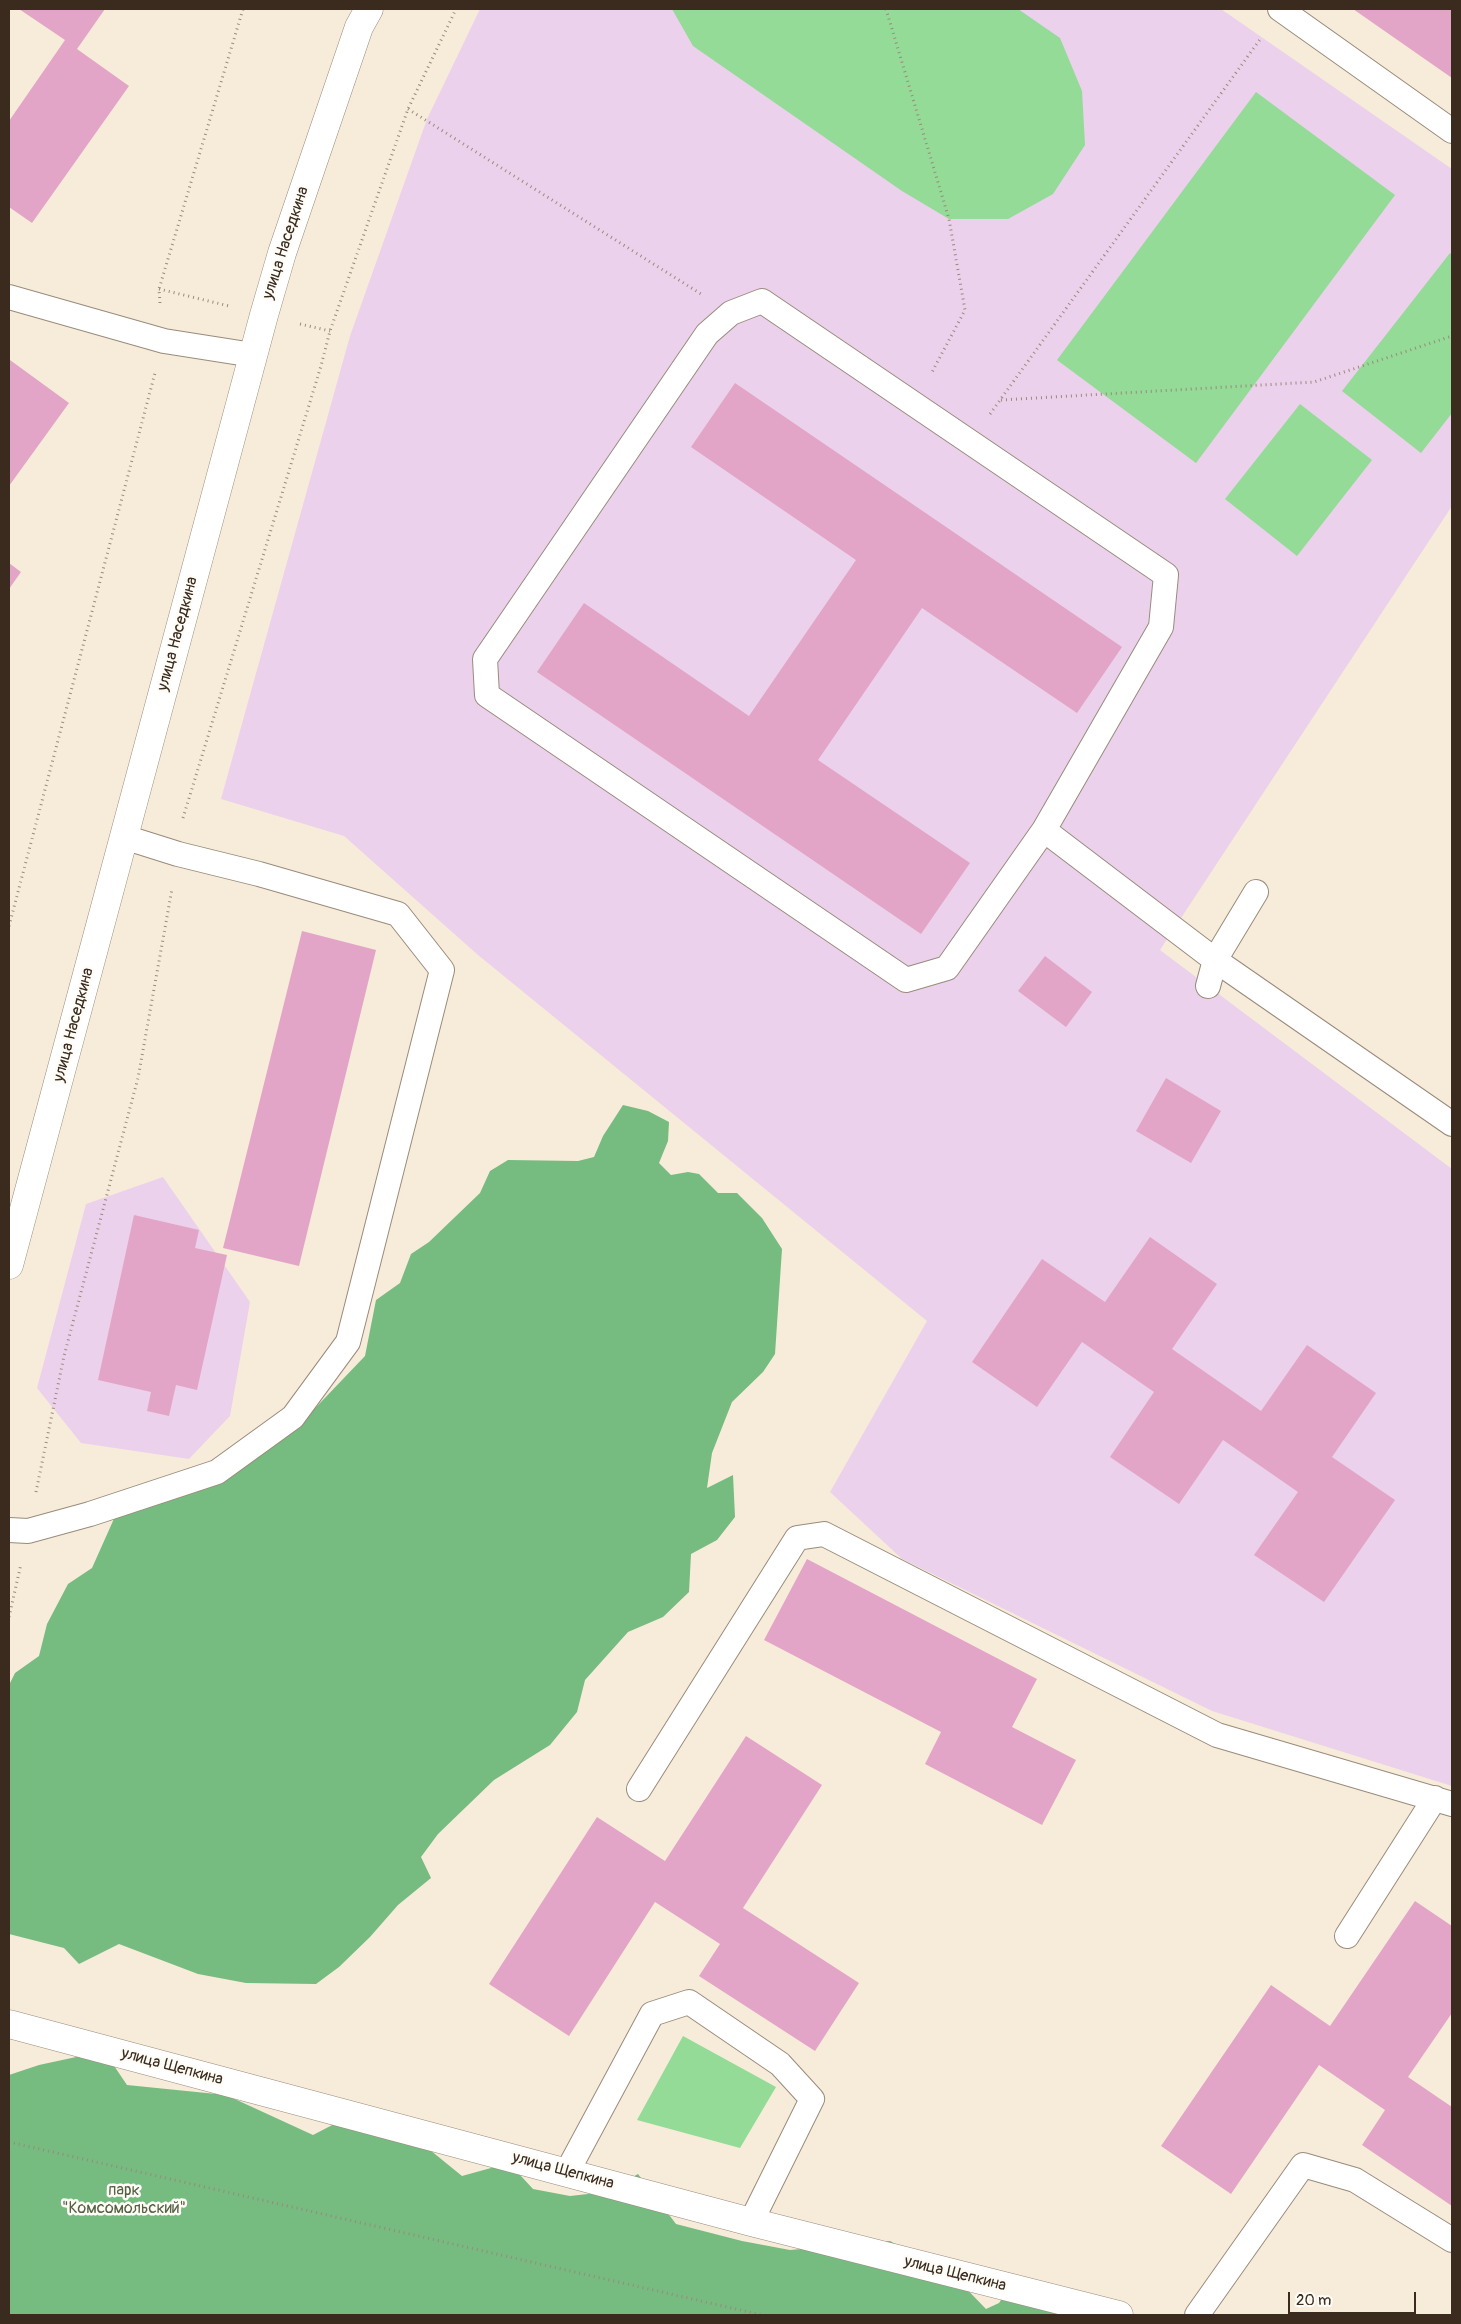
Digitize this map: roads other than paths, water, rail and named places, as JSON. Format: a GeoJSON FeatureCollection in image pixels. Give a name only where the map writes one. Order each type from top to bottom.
{"type":"FeatureCollection","features":[{"type":"Feature","properties":{"kind":"main road","name":"улица Наседкина"},"geometry":{"type":"LineString","coordinates":[[9,1265],[282,253],[359,27],[369,9]]}},
{"type":"Feature","properties":{"kind":"main road","name":"улица Щепкина"},"geometry":{"type":"LineString","coordinates":[[9,2024],[751,2222],[1118,2315]]}},
{"type":"Feature","properties":{"kind":"lane"},"geometry":{"type":"LineString","coordinates":[[1280,9],[1452,131]]}},
{"type":"Feature","properties":{"kind":"lane"},"geometry":{"type":"LineString","coordinates":[[9,297],[164,341],[253,355]]}},
{"type":"Feature","properties":{"kind":"lane"},"geometry":{"type":"LineString","coordinates":[[762,301],[1166,575],[1161,627],[1044,830],[948,968],[906,980],[487,695],[485,659],[707,334],[731,313],[762,301]]}},
{"type":"Feature","properties":{"kind":"lane"},"geometry":{"type":"LineString","coordinates":[[1044,830],[1214,960],[1452,1124]]}},
{"type":"Feature","properties":{"kind":"lane"},"geometry":{"type":"LineString","coordinates":[[18,1531],[90,1514],[217,1472],[292,1418],[348,1342],[442,970],[398,914],[259,874],[178,854],[124,837]]}},
{"type":"Feature","properties":{"kind":"lane"},"geometry":{"type":"LineString","coordinates":[[1208,986],[1214,960],[1256,892]]}},
{"type":"Feature","properties":{"kind":"lane"},"geometry":{"type":"LineString","coordinates":[[639,1789],[797,1538],[824,1534],[1217,1735],[1444,1801],[1346,1936]]}},
{"type":"Feature","properties":{"kind":"lane"},"geometry":{"type":"LineString","coordinates":[[567,2172],[652,2014],[690,2002],[780,2064],[812,2099],[751,2222]]}},
{"type":"Feature","properties":{"kind":"lane"},"geometry":{"type":"LineString","coordinates":[[1196,2315],[1303,2165],[1355,2180],[1452,2240]]}},
{"type":"Feature","properties":{"kind":"park label","name":"парк \"Комсомольский\""},"geometry":{"type":"Point","coordinates":[124,2200]}}]}
